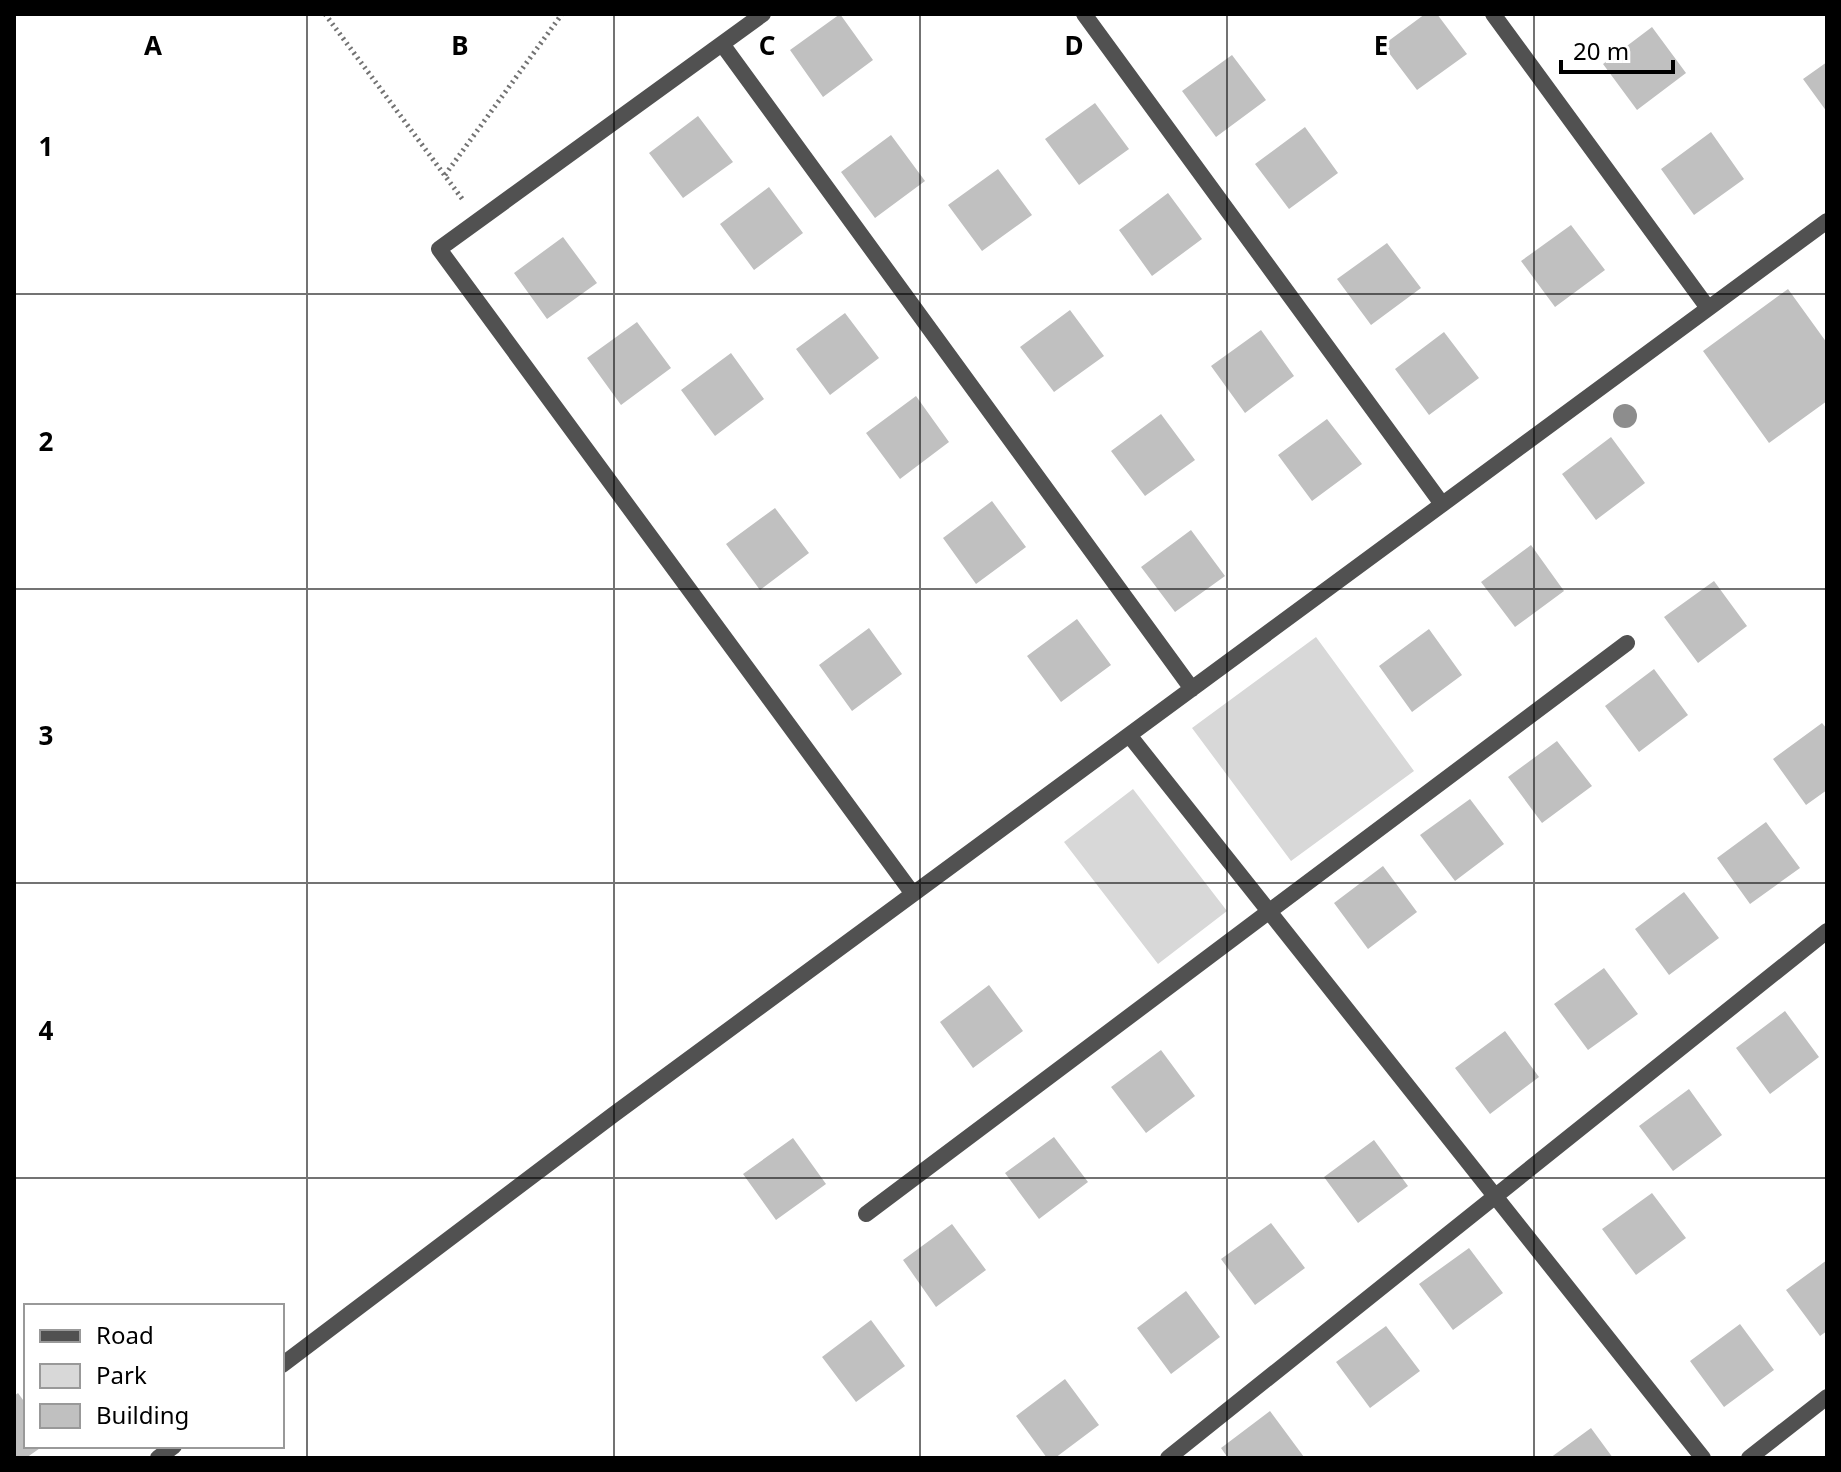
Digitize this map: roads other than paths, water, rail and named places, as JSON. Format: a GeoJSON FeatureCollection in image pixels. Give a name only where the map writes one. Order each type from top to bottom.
{"type":"FeatureCollection","features":[{"type":"Feature","properties":{"kind":"street"},"geometry":{"type":"LineString","coordinates":[[763,14],[439,249],[913,894]]}},
{"type":"Feature","properties":{"kind":"street"},"geometry":{"type":"LineString","coordinates":[[1084,14],[1442,504]]}},
{"type":"Feature","properties":{"kind":"street"},"geometry":{"type":"LineString","coordinates":[[1493,14],[1708,308]]}},
{"type":"Feature","properties":{"kind":"street"},"geometry":{"type":"LineString","coordinates":[[722,44],[1192,689]]}},
{"type":"Feature","properties":{"kind":"street"},"geometry":{"type":"LineString","coordinates":[[284,1363],[626,1105],[1827,221]]}},
{"type":"Feature","properties":{"kind":"street"},"geometry":{"type":"LineString","coordinates":[[866,1214],[1627,643]]}},
{"type":"Feature","properties":{"kind":"street"},"geometry":{"type":"LineString","coordinates":[[1129,735],[1703,1458]]}},
{"type":"Feature","properties":{"kind":"street"},"geometry":{"type":"LineString","coordinates":[[1168,1458],[1827,931]]}},
{"type":"Feature","properties":{"kind":"street"},"geometry":{"type":"LineString","coordinates":[[1749,1458],[1827,1397]]}}]}
